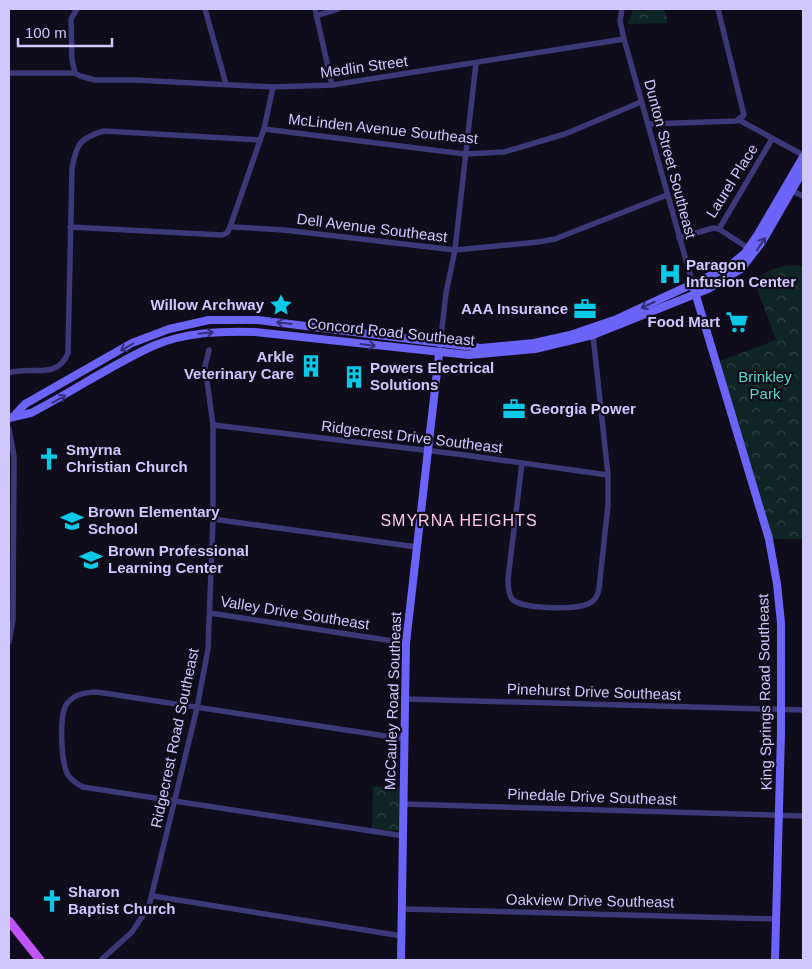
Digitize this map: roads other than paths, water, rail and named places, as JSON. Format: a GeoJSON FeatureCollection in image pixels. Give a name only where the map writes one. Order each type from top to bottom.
{"type":"FeatureCollection","features":[{"type":"Feature","properties":{"kind":"main road","name":"Concord Road Southeast"},"geometry":{"type":"LineString","coordinates":[[12,417],[25,404],[132,343],[169,329],[198,322],[221,319],[258,320],[491,348],[553,339],[610,322],[727,268],[748,248],[803,156]]}},
{"type":"Feature","properties":{"kind":"main road","name":"Concord Road Southeast"},"geometry":{"type":"LineString","coordinates":[[12,417],[31,414],[152,346],[199,334],[255,332],[440,354],[483,355],[522,351],[593,335],[696,294],[730,278],[748,262],[803,171]]}},
{"type":"Feature","properties":{"kind":"main road","name":"King Springs Road Southeast"},"geometry":{"type":"LineString","coordinates":[[693,285],[772,554],[780,617],[781,710],[775,960]]}},
{"type":"Feature","properties":{"kind":"main road","name":"McCauley Road Southeast"},"geometry":{"type":"LineString","coordinates":[[401,960],[406,643],[440,354]]}},
{"type":"Feature","properties":{"kind":"main road"},"geometry":{"type":"LineString","coordinates":[[9,921],[40,960]]}},
{"type":"Feature","properties":{"kind":"street"},"geometry":{"type":"LineString","coordinates":[[75,73],[72,60],[71,19],[77,9]]}},
{"type":"Feature","properties":{"kind":"street"},"geometry":{"type":"LineString","coordinates":[[205,9],[226,84]]}},
{"type":"Feature","properties":{"kind":"street"},"geometry":{"type":"LineString","coordinates":[[315,9],[318,15],[332,85]]}},
{"type":"Feature","properties":{"kind":"street"},"geometry":{"type":"LineString","coordinates":[[318,15],[338,9]]}},
{"type":"Feature","properties":{"kind":"street"},"geometry":{"type":"LineString","coordinates":[[622,9],[620,22],[624,39]]}},
{"type":"Feature","properties":{"kind":"street"},"geometry":{"type":"LineString","coordinates":[[718,9],[743,106],[744,114],[739,120]]}},
{"type":"Feature","properties":{"kind":"street","name":"Medlin Street"},"geometry":{"type":"LineString","coordinates":[[9,73],[75,73],[95,80],[135,80],[272,87],[332,85],[624,39]]}},
{"type":"Feature","properties":{"kind":"street","name":"Dunton Street Southeast"},"geometry":{"type":"LineString","coordinates":[[624,39],[693,285]]}},
{"type":"Feature","properties":{"kind":"street"},"geometry":{"type":"LineString","coordinates":[[440,354],[440,342],[455,250],[476,63]]}},
{"type":"Feature","properties":{"kind":"street"},"geometry":{"type":"LineString","coordinates":[[230,227],[264,129],[272,87]]}},
{"type":"Feature","properties":{"kind":"street","name":"McLinden Avenue Southeast"},"geometry":{"type":"LineString","coordinates":[[264,129],[466,154],[504,152],[565,134],[641,102]]}},
{"type":"Feature","properties":{"kind":"street"},"geometry":{"type":"LineString","coordinates":[[648,124],[739,120],[803,156]]}},
{"type":"Feature","properties":{"kind":"street"},"geometry":{"type":"LineString","coordinates":[[9,373],[53,370],[61,365],[66,357],[74,156],[83,139],[104,131],[260,140]]}},
{"type":"Feature","properties":{"kind":"street","name":"Laurel Place"},"geometry":{"type":"LineString","coordinates":[[679,238],[713,228],[719,229],[772,139]]}},
{"type":"Feature","properties":{"kind":"street"},"geometry":{"type":"LineString","coordinates":[[792,191],[803,196]]}},
{"type":"Feature","properties":{"kind":"street","name":"Dell Avenue Southeast"},"geometry":{"type":"LineString","coordinates":[[70,227],[222,235],[227,233],[230,227],[284,230],[455,250],[538,242],[555,238],[667,195]]}},
{"type":"Feature","properties":{"kind":"street"},"geometry":{"type":"LineString","coordinates":[[719,229],[748,248]]}},
{"type":"Feature","properties":{"kind":"street"},"geometry":{"type":"LineString","coordinates":[[522,463],[508,588],[512,599],[525,604],[560,608],[581,607],[594,600],[598,595],[606,524],[608,475],[593,335]]}},
{"type":"Feature","properties":{"kind":"street","name":"Ridgecrest Road Southeast"},"geometry":{"type":"LineString","coordinates":[[101,960],[136,928],[145,915],[152,896],[197,708],[206,661],[210,613],[213,425],[205,366],[209,350]]}},
{"type":"Feature","properties":{"kind":"street","name":"Ridgecrest Drive Southeast"},"geometry":{"type":"LineString","coordinates":[[213,425],[608,475]]}},
{"type":"Feature","properties":{"kind":"street"},"geometry":{"type":"LineString","coordinates":[[9,429],[12,436],[14,456],[12,620],[9,642]]}},
{"type":"Feature","properties":{"kind":"street"},"geometry":{"type":"LineString","coordinates":[[212,519],[417,547]]}},
{"type":"Feature","properties":{"kind":"street","name":"Valley Drive Southeast"},"geometry":{"type":"LineString","coordinates":[[210,613],[406,643]]}},
{"type":"Feature","properties":{"kind":"street"},"geometry":{"type":"LineString","coordinates":[[404,836],[89,789],[71,780],[64,762],[63,714],[66,704],[72,698],[90,692],[405,739]]}},
{"type":"Feature","properties":{"kind":"street","name":"Pinehurst Drive Southeast"},"geometry":{"type":"LineString","coordinates":[[406,699],[803,710]]}},
{"type":"Feature","properties":{"kind":"street","name":"Pinedale Drive Southeast"},"geometry":{"type":"LineString","coordinates":[[404,804],[803,816]]}},
{"type":"Feature","properties":{"kind":"street"},"geometry":{"type":"LineString","coordinates":[[152,896],[402,936]]}},
{"type":"Feature","properties":{"kind":"street","name":"Oakview Drive Southeast"},"geometry":{"type":"LineString","coordinates":[[403,909],[776,918]]}},
{"type":"Feature","properties":{"kind":"place","name":"Paragon Infusion Center"},"geometry":{"type":"Point","coordinates":[670,274]}},
{"type":"Feature","properties":{"kind":"place","name":"Willow Archway"},"geometry":{"type":"Point","coordinates":[281,305]}},
{"type":"Feature","properties":{"kind":"place","name":"AAA Insurance"},"geometry":{"type":"Point","coordinates":[585,309]}},
{"type":"Feature","properties":{"kind":"place","name":"Food Mart"},"geometry":{"type":"Point","coordinates":[737,322]}},
{"type":"Feature","properties":{"kind":"place","name":"Arkle Veterinary Care"},"geometry":{"type":"Point","coordinates":[311,366]}},
{"type":"Feature","properties":{"kind":"place","name":"Powers Electrical Solutions"},"geometry":{"type":"Point","coordinates":[354,377]}},
{"type":"Feature","properties":{"kind":"place","name":"Georgia Power"},"geometry":{"type":"Point","coordinates":[514,409]}},
{"type":"Feature","properties":{"kind":"place","name":"Smyrna Christian Church"},"geometry":{"type":"Point","coordinates":[49,459]}},
{"type":"Feature","properties":{"kind":"place","name":"Brown Elementary School"},"geometry":{"type":"Point","coordinates":[72,521]}},
{"type":"Feature","properties":{"kind":"place","name":"Brown Professional Learning Center"},"geometry":{"type":"Point","coordinates":[91,560]}},
{"type":"Feature","properties":{"kind":"place","name":"Sharon Baptist Church"},"geometry":{"type":"Point","coordinates":[52,901]}},
{"type":"Feature","properties":{"kind":"district","name":"SMYRNA HEIGHTS"},"geometry":{"type":"Point","coordinates":[459,520]}},
{"type":"Feature","properties":{"kind":"park label","name":"Brinkley Park"},"geometry":{"type":"Point","coordinates":[765,386]}}]}
